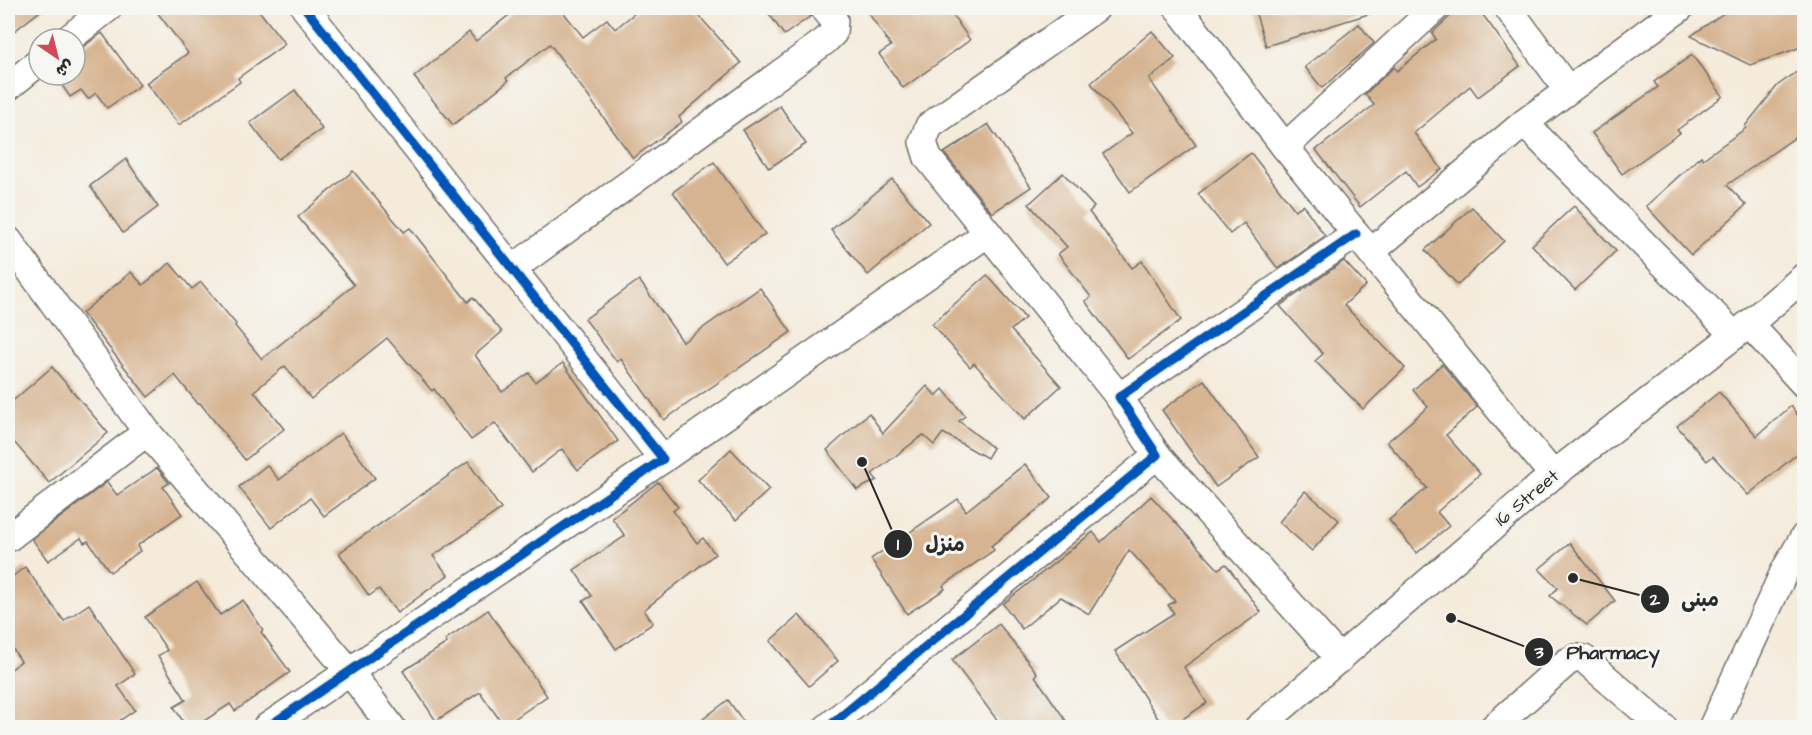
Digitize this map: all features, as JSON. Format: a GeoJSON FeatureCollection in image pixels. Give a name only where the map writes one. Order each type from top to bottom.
{"type":"FeatureCollection","features":[{"type":"Feature","properties":{"kind":"street"},"geometry":{"type":"LineString","coordinates":[[83,27],[108,8]]}},
{"type":"Feature","properties":{"kind":"street"},"geometry":{"type":"LineString","coordinates":[[305,8],[663,459]]}},
{"type":"Feature","properties":{"kind":"street"},"geometry":{"type":"LineString","coordinates":[[512,269],[825,41],[832,33],[834,20],[824,8]]}},
{"type":"Feature","properties":{"kind":"street"},"geometry":{"type":"LineString","coordinates":[[1096,8],[929,126],[923,142],[928,158],[1119,397],[1157,455],[1340,659]]}},
{"type":"Feature","properties":{"kind":"street"},"geometry":{"type":"LineString","coordinates":[[1178,8],[1285,147],[1553,475]]}},
{"type":"Feature","properties":{"kind":"street"},"geometry":{"type":"LineString","coordinates":[[1285,147],[1435,8]]}},
{"type":"Feature","properties":{"kind":"street"},"geometry":{"type":"LineString","coordinates":[[1508,8],[1568,90]]}},
{"type":"Feature","properties":{"kind":"street"},"geometry":{"type":"LineString","coordinates":[[1119,397],[1364,243],[1680,8]]}},
{"type":"Feature","properties":{"kind":"street"},"geometry":{"type":"LineString","coordinates":[[8,87],[27,72]]}},
{"type":"Feature","properties":{"kind":"street"},"geometry":{"type":"LineString","coordinates":[[1524,123],[1742,329],[1804,384]]}},
{"type":"Feature","properties":{"kind":"street"},"geometry":{"type":"LineString","coordinates":[[266,728],[663,459],[988,233]]}},
{"type":"Feature","properties":{"kind":"street"},"geometry":{"type":"LineString","coordinates":[[8,240],[147,432],[350,672],[392,728]]}},
{"type":"Feature","properties":{"kind":"street","name":"16 Street"},"geometry":{"type":"LineString","coordinates":[[1259,727],[1553,475],[1742,329],[1804,277]]}},
{"type":"Feature","properties":{"kind":"street"},"geometry":{"type":"LineString","coordinates":[[8,538],[147,432]]}},
{"type":"Feature","properties":{"kind":"street"},"geometry":{"type":"LineString","coordinates":[[827,728],[1157,455]]}},
{"type":"Feature","properties":{"kind":"street"},"geometry":{"type":"LineString","coordinates":[[1712,728],[1785,570],[1804,537]]}},
{"type":"Feature","properties":{"kind":"street"},"geometry":{"type":"LineString","coordinates":[[1492,728],[1567,662],[1576,658],[1584,659],[1664,728]]}},
{"type":"Feature","properties":{"kind":"building"},"geometry":{"type":"Polygon","coordinates":[[[8,8],[44,8],[8,36],[8,8]]]}},
{"type":"Feature","properties":{"kind":"building"},"geometry":{"type":"Polygon","coordinates":[[[154,8],[257,8],[285,44],[238,78],[240,82],[179,125],[146,83],[188,53],[154,8]]]}},
{"type":"Feature","properties":{"kind":"building"},"geometry":{"type":"Polygon","coordinates":[[[518,8],[560,8],[583,37],[607,19],[615,29],[641,8],[692,8],[741,63],[679,117],[682,122],[633,158],[550,44],[506,78],[508,81],[453,125],[414,77],[469,32],[476,41],[518,8]]]}},
{"type":"Feature","properties":{"kind":"building"},"geometry":{"type":"Polygon","coordinates":[[[765,8],[809,8],[811,16],[784,35],[765,8]]]}},
{"type":"Feature","properties":{"kind":"building"},"geometry":{"type":"Polygon","coordinates":[[[865,8],[948,8],[970,40],[903,88],[879,54],[891,46],[865,8]]]}},
{"type":"Feature","properties":{"kind":"building"},"geometry":{"type":"Polygon","coordinates":[[[1254,8],[1374,8],[1375,12],[1266,46],[1254,8]]]}},
{"type":"Feature","properties":{"kind":"building"},"geometry":{"type":"Polygon","coordinates":[[[1459,8],[1478,8],[1520,66],[1478,97],[1470,86],[1414,133],[1442,169],[1417,187],[1406,171],[1360,207],[1316,150],[1374,105],[1365,94],[1394,67],[1397,71],[1436,39],[1432,33],[1459,8]]]}},
{"type":"Feature","properties":{"kind":"building"},"geometry":{"type":"Polygon","coordinates":[[[1731,8],[1804,8],[1804,46],[1750,65],[1691,36],[1731,8]]]}},
{"type":"Feature","properties":{"kind":"building"},"geometry":{"type":"Polygon","coordinates":[[[1359,24],[1374,43],[1322,88],[1305,67],[1359,24]]]}},
{"type":"Feature","properties":{"kind":"building"},"geometry":{"type":"Polygon","coordinates":[[[1152,31],[1175,58],[1149,79],[1196,145],[1130,192],[1103,154],[1132,133],[1091,83],[1152,31]]]}},
{"type":"Feature","properties":{"kind":"building"},"geometry":{"type":"Polygon","coordinates":[[[102,33],[140,85],[107,108],[96,93],[88,99],[81,90],[70,97],[63,87],[87,87],[87,44],[102,33]]]}},
{"type":"Feature","properties":{"kind":"building"},"geometry":{"type":"Polygon","coordinates":[[[1692,55],[1723,96],[1677,130],[1680,133],[1622,174],[1592,133],[1658,87],[1654,82],[1692,55]]]}},
{"type":"Feature","properties":{"kind":"building"},"geometry":{"type":"Polygon","coordinates":[[[1804,67],[1804,131],[1727,185],[1746,205],[1691,255],[1646,206],[1701,156],[1703,159],[1746,128],[1745,126],[1778,85],[1804,67]]]}},
{"type":"Feature","properties":{"kind":"building"},"geometry":{"type":"Polygon","coordinates":[[[295,90],[322,129],[278,159],[250,123],[295,90]]]}},
{"type":"Feature","properties":{"kind":"building"},"geometry":{"type":"Polygon","coordinates":[[[780,106],[806,144],[769,168],[743,130],[780,106]]]}},
{"type":"Feature","properties":{"kind":"building"},"geometry":{"type":"Polygon","coordinates":[[[988,124],[1031,187],[992,213],[944,153],[988,124]]]}},
{"type":"Feature","properties":{"kind":"building"},"geometry":{"type":"Polygon","coordinates":[[[1251,153],[1295,210],[1303,205],[1325,236],[1278,269],[1244,223],[1230,234],[1198,194],[1251,153]]]}},
{"type":"Feature","properties":{"kind":"building"},"geometry":{"type":"Polygon","coordinates":[[[126,159],[158,207],[123,233],[90,186],[126,159]]]}},
{"type":"Feature","properties":{"kind":"building"},"geometry":{"type":"Polygon","coordinates":[[[714,162],[765,234],[724,263],[673,192],[714,162]]]}},
{"type":"Feature","properties":{"kind":"building"},"geometry":{"type":"Polygon","coordinates":[[[353,171],[404,232],[410,228],[468,302],[473,297],[502,332],[475,355],[502,392],[529,373],[535,382],[563,363],[618,441],[578,470],[562,449],[532,472],[495,423],[471,440],[434,389],[432,391],[387,338],[311,399],[285,366],[254,391],[284,429],[245,460],[175,375],[148,397],[82,313],[131,272],[143,285],[170,263],[192,289],[201,282],[262,359],[354,285],[298,217],[353,171]]]}},
{"type":"Feature","properties":{"kind":"building"},"geometry":{"type":"Polygon","coordinates":[[[1063,173],[1094,207],[1089,212],[1132,268],[1142,261],[1181,320],[1128,359],[1085,301],[1091,297],[1058,254],[1067,247],[1029,204],[1063,173]]]}},
{"type":"Feature","properties":{"kind":"building"},"geometry":{"type":"Polygon","coordinates":[[[892,179],[929,223],[868,275],[831,230],[892,179]]]}},
{"type":"Feature","properties":{"kind":"building"},"geometry":{"type":"Polygon","coordinates":[[[1574,206],[1616,251],[1575,290],[1532,245],[1574,206]]]}},
{"type":"Feature","properties":{"kind":"building"},"geometry":{"type":"Polygon","coordinates":[[[1472,207],[1504,241],[1458,285],[1425,250],[1472,207]]]}},
{"type":"Feature","properties":{"kind":"building"},"geometry":{"type":"Polygon","coordinates":[[[1344,261],[1366,285],[1344,305],[1405,368],[1363,409],[1315,361],[1323,354],[1280,306],[1344,261]]]}},
{"type":"Feature","properties":{"kind":"building"},"geometry":{"type":"Polygon","coordinates":[[[987,275],[1025,318],[1011,330],[1061,386],[1025,419],[974,363],[970,367],[932,324],[987,275]]]}},
{"type":"Feature","properties":{"kind":"building"},"geometry":{"type":"Polygon","coordinates":[[[639,280],[683,342],[760,288],[791,332],[664,420],[621,359],[617,362],[585,319],[639,280]]]}},
{"type":"Feature","properties":{"kind":"building"},"geometry":{"type":"Polygon","coordinates":[[[1442,364],[1477,407],[1446,435],[1480,474],[1437,512],[1449,526],[1417,553],[1389,520],[1427,488],[1387,442],[1428,407],[1413,390],[1442,364]]]}},
{"type":"Feature","properties":{"kind":"building"},"geometry":{"type":"Polygon","coordinates":[[[52,367],[108,433],[49,483],[8,435],[8,405],[52,367]]]}},
{"type":"Feature","properties":{"kind":"building"},"geometry":{"type":"Polygon","coordinates":[[[1204,380],[1259,457],[1216,487],[1162,410],[1204,380]]]}},
{"type":"Feature","properties":{"kind":"building"},"geometry":{"type":"Polygon","coordinates":[[[927,386],[936,396],[943,389],[965,416],[959,421],[993,448],[987,458],[943,433],[934,445],[923,435],[872,474],[877,480],[857,490],[827,450],[869,413],[883,433],[927,386]]]}},
{"type":"Feature","properties":{"kind":"building"},"geometry":{"type":"Polygon","coordinates":[[[1719,392],[1757,436],[1791,406],[1804,424],[1804,448],[1748,495],[1713,456],[1707,461],[1677,426],[1719,392]]]}},
{"type":"Feature","properties":{"kind":"building"},"geometry":{"type":"Polygon","coordinates":[[[341,433],[375,478],[324,516],[310,498],[271,528],[239,487],[267,465],[279,480],[341,433]]]}},
{"type":"Feature","properties":{"kind":"building"},"geometry":{"type":"Polygon","coordinates":[[[731,449],[769,490],[736,520],[698,480],[731,449]]]}},
{"type":"Feature","properties":{"kind":"building"},"geometry":{"type":"Polygon","coordinates":[[[468,462],[501,509],[433,556],[448,575],[397,613],[379,589],[369,596],[339,553],[468,462]]]}},
{"type":"Feature","properties":{"kind":"building"},"geometry":{"type":"Polygon","coordinates":[[[1025,464],[1052,498],[991,546],[994,550],[943,586],[945,589],[907,614],[871,559],[958,499],[966,511],[1025,464]]]}},
{"type":"Feature","properties":{"kind":"building"},"geometry":{"type":"Polygon","coordinates":[[[157,468],[169,483],[163,487],[182,514],[137,546],[140,551],[110,572],[88,541],[84,543],[81,538],[48,561],[32,539],[107,482],[117,495],[157,468]]]}},
{"type":"Feature","properties":{"kind":"building"},"geometry":{"type":"Polygon","coordinates":[[[658,482],[678,507],[673,511],[697,543],[703,538],[715,554],[644,610],[653,623],[616,649],[583,601],[592,596],[574,570],[625,536],[612,518],[658,482]]]}},
{"type":"Feature","properties":{"kind":"building"},"geometry":{"type":"Polygon","coordinates":[[[1305,491],[1339,520],[1312,551],[1279,522],[1305,491]]]}},
{"type":"Feature","properties":{"kind":"building"},"geometry":{"type":"Polygon","coordinates":[[[1151,496],[1218,569],[1226,564],[1261,612],[1184,667],[1207,703],[1169,728],[1164,728],[1115,651],[1174,613],[1168,605],[1175,601],[1129,550],[1089,614],[1061,597],[1022,629],[1003,604],[1093,532],[1101,542],[1151,496]]]}},
{"type":"Feature","properties":{"kind":"building"},"geometry":{"type":"Polygon","coordinates":[[[1570,543],[1615,601],[1587,625],[1550,596],[1558,588],[1539,569],[1570,543]]]}},
{"type":"Feature","properties":{"kind":"building"},"geometry":{"type":"Polygon","coordinates":[[[25,567],[64,621],[89,604],[135,674],[118,686],[135,710],[109,728],[8,728],[8,672],[21,661],[8,642],[8,580],[25,567]]]}},
{"type":"Feature","properties":{"kind":"building"},"geometry":{"type":"Polygon","coordinates":[[[197,582],[220,615],[243,600],[263,630],[261,632],[290,672],[235,711],[230,704],[193,728],[187,728],[174,707],[186,700],[158,656],[167,650],[145,617],[197,582]]]}},
{"type":"Feature","properties":{"kind":"building"},"geometry":{"type":"Polygon","coordinates":[[[488,610],[547,696],[504,726],[480,692],[436,721],[403,671],[447,643],[445,640],[488,610]]]}},
{"type":"Feature","properties":{"kind":"building"},"geometry":{"type":"Polygon","coordinates":[[[799,615],[838,661],[809,686],[770,641],[799,615]]]}},
{"type":"Feature","properties":{"kind":"building"},"geometry":{"type":"Polygon","coordinates":[[[999,624],[1037,673],[1035,676],[1071,728],[1003,728],[952,660],[999,624]]]}},
{"type":"Feature","properties":{"kind":"building"},"geometry":{"type":"Polygon","coordinates":[[[728,700],[748,728],[691,728],[728,700]]]}},
{"type":"Feature","properties":{"kind":"cycle path"},"geometry":{"type":"LineString","coordinates":[[266,728],[663,459],[305,8]]}},
{"type":"Feature","properties":{"kind":"cycle path"},"geometry":{"type":"LineString","coordinates":[[827,728],[1157,455],[1119,397],[1356,234]]}},
{"type":"Feature","properties":{"kind":"place","name":"منزل"},"geometry":{"type":"Point","coordinates":[862,462]}},
{"type":"Feature","properties":{"kind":"place","name":"مبنى"},"geometry":{"type":"Point","coordinates":[1573,578]}},
{"type":"Feature","properties":{"kind":"place","name":"Pharmacy"},"geometry":{"type":"Point","coordinates":[1451,618]}}]}
